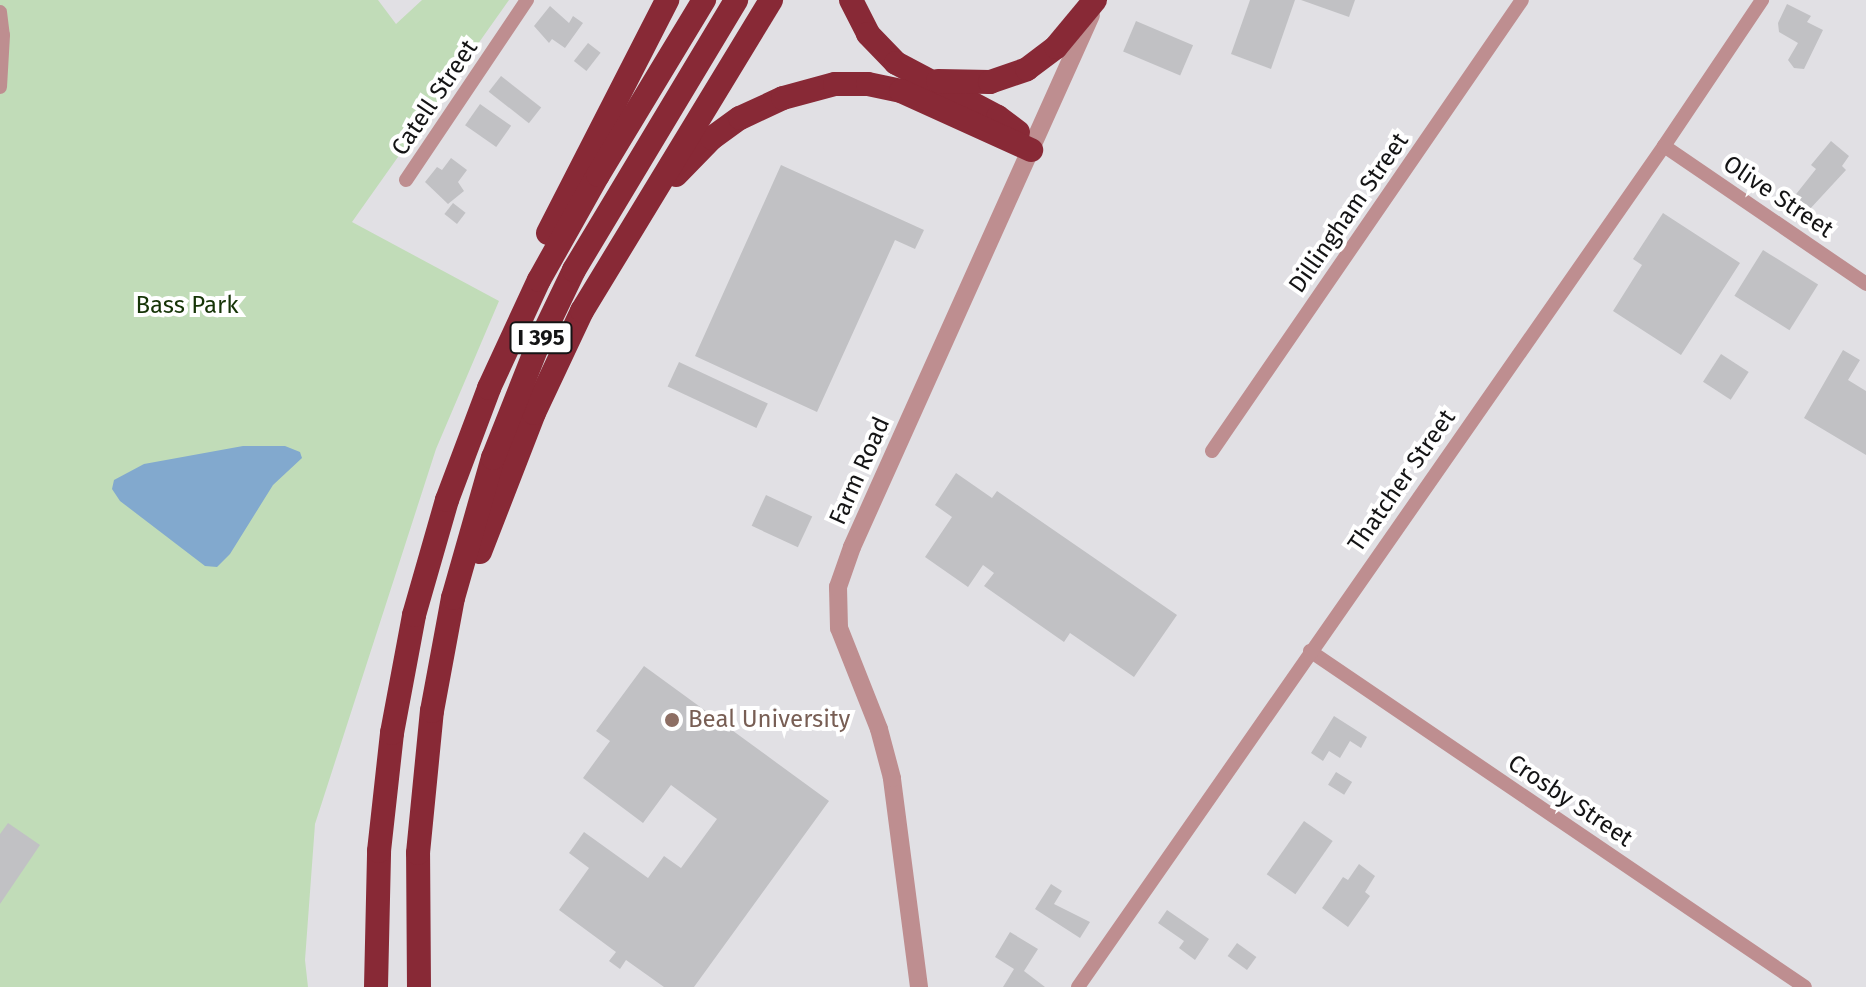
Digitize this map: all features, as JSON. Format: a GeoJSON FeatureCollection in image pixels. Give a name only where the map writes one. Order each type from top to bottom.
{"type":"FeatureCollection","features":[{"type":"Feature","properties":{"kind":"highway"},"geometry":{"type":"LineString","coordinates":[[466,444],[501,343],[547,235],[667,0]]}},
{"type":"Feature","properties":{"kind":"highway","name":"I 395"},"geometry":{"type":"LineString","coordinates":[[376,982],[379,851],[396,704],[429,557],[466,444],[500,361],[553,253],[704,0]]}},
{"type":"Feature","properties":{"kind":"highway","name":"I 395"},"geometry":{"type":"LineString","coordinates":[[419,987],[418,853],[432,711],[468,539],[525,375],[562,294],[601,220],[736,0]]}},
{"type":"Feature","properties":{"kind":"highway"},"geometry":{"type":"LineString","coordinates":[[432,711],[473,570],[519,447],[566,342],[616,253],[771,0]]}},
{"type":"Feature","properties":{"kind":"highway"},"geometry":{"type":"LineString","coordinates":[[851,0],[861,23],[876,45],[913,74],[998,117],[1017,131],[1031,150]]}},
{"type":"Feature","properties":{"kind":"highway"},"geometry":{"type":"LineString","coordinates":[[913,74],[967,84],[1018,74],[1056,47],[1096,0]]}},
{"type":"Feature","properties":{"kind":"highway"},"geometry":{"type":"LineString","coordinates":[[616,253],[671,180],[712,138],[754,110],[811,88],[847,83],[889,88],[1031,150]]}},
{"type":"Feature","properties":{"kind":"street","name":"Catell Street"},"geometry":{"type":"LineString","coordinates":[[406,180],[527,0]]}},
{"type":"Feature","properties":{"kind":"street","name":"Farm Road"},"geometry":{"type":"LineString","coordinates":[[919,987],[888,760],[839,628],[836,598],[852,547],[1096,0]]}},
{"type":"Feature","properties":{"kind":"street","name":"Dillingham Street"},"geometry":{"type":"LineString","coordinates":[[1212,451],[1522,0]]}},
{"type":"Feature","properties":{"kind":"street","name":"Thatcher Street"},"geometry":{"type":"LineString","coordinates":[[1078,987],[1664,146],[1762,0]]}},
{"type":"Feature","properties":{"kind":"street"},"geometry":{"type":"LineString","coordinates":[[0,12],[3,35],[0,87]]}},
{"type":"Feature","properties":{"kind":"street","name":"Olive Street"},"geometry":{"type":"LineString","coordinates":[[1664,146],[1866,284]]}},
{"type":"Feature","properties":{"kind":"street","name":"Crosby Street"},"geometry":{"type":"LineString","coordinates":[[1310,651],[1805,987]]}},
{"type":"Feature","properties":{"kind":"green space","name":"Bass Park"},"geometry":{"type":"Polygon","coordinates":[[[0,0],[378,0],[396,24],[422,0],[509,0],[352,222],[499,301],[436,449],[315,824],[305,960],[308,987],[0,987],[0,0]]]}},
{"type":"Feature","properties":{"kind":"water"},"geometry":{"type":"Polygon","coordinates":[[[243,446],[285,446],[300,452],[302,458],[273,485],[230,554],[217,567],[205,566],[120,501],[112,489],[114,480],[144,464],[243,446]]]}},
{"type":"Feature","properties":{"kind":"building"},"geometry":{"type":"Polygon","coordinates":[[[1250,0],[1295,0],[1271,69],[1231,54],[1250,0]]]}},
{"type":"Feature","properties":{"kind":"building"},"geometry":{"type":"Polygon","coordinates":[[[1301,0],[1355,0],[1349,17],[1301,0]]]}},
{"type":"Feature","properties":{"kind":"building"},"geometry":{"type":"Polygon","coordinates":[[[1787,4],[1811,16],[1807,22],[1823,30],[1804,69],[1794,68],[1788,60],[1798,43],[1779,32],[1778,23],[1787,4]]]}},
{"type":"Feature","properties":{"kind":"building"},"geometry":{"type":"Polygon","coordinates":[[[550,6],[569,23],[573,16],[583,23],[565,48],[552,39],[549,43],[534,26],[550,6]]]}},
{"type":"Feature","properties":{"kind":"building"},"geometry":{"type":"Polygon","coordinates":[[[1136,21],[1193,45],[1180,76],[1123,51],[1136,21]]]}},
{"type":"Feature","properties":{"kind":"building"},"geometry":{"type":"Polygon","coordinates":[[[588,43],[601,53],[586,71],[574,61],[588,43]]]}},
{"type":"Feature","properties":{"kind":"building"},"geometry":{"type":"Polygon","coordinates":[[[501,76],[541,107],[529,123],[489,92],[501,76]]]}},
{"type":"Feature","properties":{"kind":"building"},"geometry":{"type":"Polygon","coordinates":[[[480,104],[511,126],[496,147],[465,125],[480,104]]]}},
{"type":"Feature","properties":{"kind":"building"},"geometry":{"type":"Polygon","coordinates":[[[1831,141],[1849,156],[1842,166],[1846,170],[1809,210],[1793,198],[1816,169],[1811,165],[1831,141]]]}},
{"type":"Feature","properties":{"kind":"building"},"geometry":{"type":"Polygon","coordinates":[[[451,158],[467,170],[458,182],[464,191],[448,204],[425,182],[437,167],[442,170],[451,158]]]}},
{"type":"Feature","properties":{"kind":"building"},"geometry":{"type":"Polygon","coordinates":[[[781,165],[924,230],[915,249],[895,240],[817,412],[695,356],[781,165]]]}},
{"type":"Feature","properties":{"kind":"building"},"geometry":{"type":"Polygon","coordinates":[[[453,203],[466,213],[457,224],[444,214],[453,203]]]}},
{"type":"Feature","properties":{"kind":"building"},"geometry":{"type":"Polygon","coordinates":[[[1663,213],[1740,263],[1681,355],[1613,311],[1642,265],[1633,259],[1663,213]]]}},
{"type":"Feature","properties":{"kind":"building"},"geometry":{"type":"Polygon","coordinates":[[[1763,250],[1818,284],[1790,330],[1734,296],[1763,250]]]}},
{"type":"Feature","properties":{"kind":"building"},"geometry":{"type":"Polygon","coordinates":[[[1843,350],[1860,360],[1848,380],[1866,391],[1866,455],[1804,418],[1843,350]]]}},
{"type":"Feature","properties":{"kind":"building"},"geometry":{"type":"Polygon","coordinates":[[[1721,354],[1749,372],[1731,400],[1703,382],[1721,354]]]}},
{"type":"Feature","properties":{"kind":"building"},"geometry":{"type":"Polygon","coordinates":[[[679,362],[768,403],[756,428],[668,386],[679,362]]]}},
{"type":"Feature","properties":{"kind":"building"},"geometry":{"type":"Polygon","coordinates":[[[956,473],[992,498],[997,491],[1177,615],[1134,677],[1070,633],[1064,642],[984,586],[994,573],[983,565],[968,587],[925,557],[952,517],[935,505],[956,473]]]}},
{"type":"Feature","properties":{"kind":"building"},"geometry":{"type":"Polygon","coordinates":[[[766,495],[812,517],[798,547],[752,526],[766,495]]]}},
{"type":"Feature","properties":{"kind":"building","name":"Beal University"},"geometry":{"type":"Polygon","coordinates":[[[644,666],[829,801],[694,987],[664,987],[626,960],[620,969],[609,961],[616,952],[559,910],[589,868],[569,853],[584,832],[648,878],[664,856],[681,868],[717,819],[671,785],[643,823],[583,778],[610,741],[596,731],[644,666]]]}},
{"type":"Feature","properties":{"kind":"building"},"geometry":{"type":"Polygon","coordinates":[[[1334,716],[1367,737],[1361,748],[1350,741],[1340,758],[1329,751],[1323,761],[1311,753],[1334,716]]]}},
{"type":"Feature","properties":{"kind":"building"},"geometry":{"type":"Polygon","coordinates":[[[1336,772],[1352,782],[1344,795],[1328,785],[1336,772]]]}},
{"type":"Feature","properties":{"kind":"building"},"geometry":{"type":"Polygon","coordinates":[[[1304,821],[1333,841],[1295,894],[1267,874],[1304,821]]]}},
{"type":"Feature","properties":{"kind":"building"},"geometry":{"type":"Polygon","coordinates":[[[8,823],[40,845],[0,904],[0,834],[8,823]]]}},
{"type":"Feature","properties":{"kind":"building"},"geometry":{"type":"Polygon","coordinates":[[[1359,864],[1375,876],[1365,892],[1370,896],[1348,927],[1322,908],[1343,877],[1348,880],[1359,864]]]}},
{"type":"Feature","properties":{"kind":"building"},"geometry":{"type":"Polygon","coordinates":[[[1051,884],[1062,891],[1054,904],[1090,922],[1080,938],[1035,909],[1051,884]]]}},
{"type":"Feature","properties":{"kind":"building"},"geometry":{"type":"Polygon","coordinates":[[[1167,910],[1209,939],[1195,960],[1179,948],[1184,941],[1158,923],[1167,910]]]}},
{"type":"Feature","properties":{"kind":"building"},"geometry":{"type":"Polygon","coordinates":[[[1010,932],[1038,949],[1024,971],[1045,987],[1003,987],[1014,969],[995,957],[1010,932]]]}},
{"type":"Feature","properties":{"kind":"building"},"geometry":{"type":"Polygon","coordinates":[[[1237,943],[1256,957],[1247,970],[1228,956],[1237,943]]]}},
{"type":"Feature","properties":{"kind":"place","name":"Beal University"},"geometry":{"type":"Point","coordinates":[672,720]}}]}
